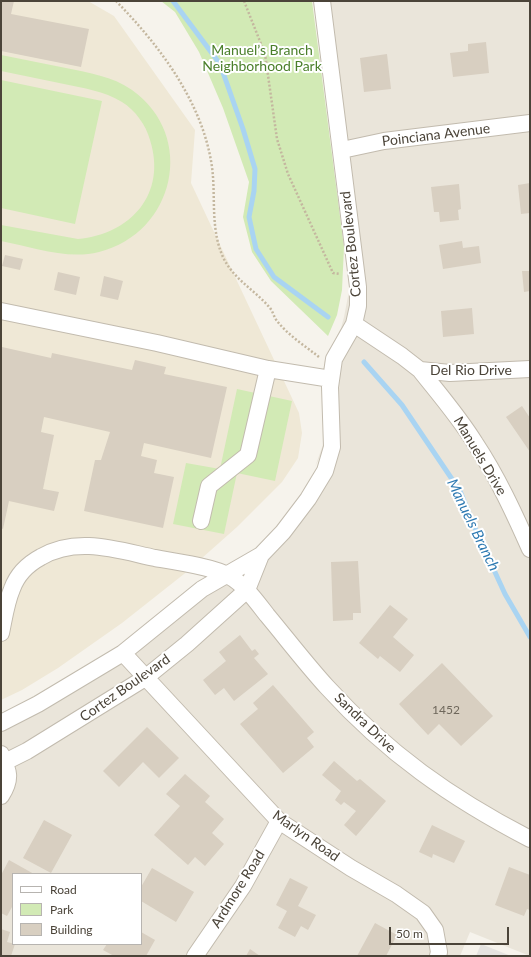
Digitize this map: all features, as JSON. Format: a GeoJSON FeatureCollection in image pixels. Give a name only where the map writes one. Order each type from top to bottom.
{"type":"FeatureCollection","features":[{"type":"Feature","properties":{"kind":"street","name":"Cortez Boulevard"},"geometry":{"type":"LineString","coordinates":[[1,723],[38,704],[123,653],[202,590],[261,555],[283,532],[308,499],[325,471],[332,448],[330,387],[334,359],[354,324],[358,306],[357,276],[322,1]]}},
{"type":"Feature","properties":{"kind":"street","name":"Poinciana Avenue"},"geometry":{"type":"LineString","coordinates":[[342,150],[384,141],[530,123]]}},
{"type":"Feature","properties":{"kind":"street"},"geometry":{"type":"LineString","coordinates":[[1,310],[157,343],[268,369],[332,374]]}},
{"type":"Feature","properties":{"kind":"street","name":"Del Rio Drive"},"geometry":{"type":"LineString","coordinates":[[354,324],[420,370],[450,373],[530,369]]}},
{"type":"Feature","properties":{"kind":"street"},"geometry":{"type":"LineString","coordinates":[[201,521],[209,486],[248,455],[268,369]]}},
{"type":"Feature","properties":{"kind":"street","name":"Manuels Drive"},"geometry":{"type":"LineString","coordinates":[[420,370],[450,406],[476,444],[497,481],[530,549]]}},
{"type":"Feature","properties":{"kind":"street"},"geometry":{"type":"LineString","coordinates":[[1,633],[12,589],[19,575],[30,563],[50,551],[69,546],[106,548],[195,566],[228,575]]}},
{"type":"Feature","properties":{"kind":"street","name":"Cortez Boulevard"},"geometry":{"type":"LineString","coordinates":[[2,760],[39,744],[145,678],[187,644],[247,590],[261,555]]}},
{"type":"Feature","properties":{"kind":"street","name":"Sandra Drive"},"geometry":{"type":"LineString","coordinates":[[228,575],[247,590],[326,686],[382,742],[446,792],[484,815],[530,839]]}},
{"type":"Feature","properties":{"kind":"street","name":"Marlyn Road"},"geometry":{"type":"LineString","coordinates":[[123,653],[279,822],[351,868],[396,894],[423,913],[435,930],[439,952],[438,956]]}},
{"type":"Feature","properties":{"kind":"street"},"geometry":{"type":"LineString","coordinates":[[1,796],[8,786],[8,773],[2,760]]}},
{"type":"Feature","properties":{"kind":"street","name":"Ardmore Road"},"geometry":{"type":"LineString","coordinates":[[195,956],[243,886],[279,822]]}},
{"type":"Feature","properties":{"kind":"path"},"geometry":{"type":"LineString","coordinates":[[116,1],[147,33],[183,86],[206,136],[212,168],[214,231],[223,257],[235,276],[270,308],[278,321],[332,374]]}},
{"type":"Feature","properties":{"kind":"path"},"geometry":{"type":"LineString","coordinates":[[244,1],[266,54],[277,139],[288,174],[333,273],[357,276]]}},
{"type":"Feature","properties":{"kind":"shaded area"},"geometry":{"type":"Polygon","coordinates":[[[1,1],[88,1],[114,16],[195,130],[191,183],[299,413],[302,433],[298,458],[282,482],[237,527],[184,574],[122,623],[58,668],[22,690],[1,700],[1,1]]]}},
{"type":"Feature","properties":{"kind":"shaded area"},"geometry":{"type":"Polygon","coordinates":[[[319,1],[530,1],[530,533],[426,365],[347,320],[325,446],[315,467],[324,442],[322,379],[325,359],[341,328],[344,317],[349,291],[351,248],[319,1]]]}},
{"type":"Feature","properties":{"kind":"shaded area"},"geometry":{"type":"Polygon","coordinates":[[[354,324],[420,370],[497,481],[530,550],[530,956],[470,932],[460,956],[1,956],[1,722],[123,653],[283,532],[332,448],[331,379],[354,324]]]}},
{"type":"Feature","properties":{"kind":"shaded area"},"geometry":{"type":"Polygon","coordinates":[[[481,944],[511,956],[476,956],[481,944]]]}},
{"type":"Feature","properties":{"kind":"green space","name":"Manuel’s Branch Neighborhood Park"},"geometry":{"type":"Polygon","coordinates":[[[161,1],[312,1],[344,247],[342,290],[337,315],[328,336],[271,281],[252,252],[243,217],[249,182],[223,108],[199,52],[175,12],[161,1]]]}},
{"type":"Feature","properties":{"kind":"green space"},"geometry":{"type":"Polygon","coordinates":[[[1,55],[108,78],[132,90],[152,109],[165,132],[170,156],[168,181],[160,205],[145,225],[125,241],[99,252],[87,254],[62,254],[1,241],[1,225],[78,239],[97,236],[114,229],[129,220],[140,208],[149,194],[153,178],[154,160],[150,140],[143,123],[127,105],[115,98],[93,90],[1,71],[1,55]]]}},
{"type":"Feature","properties":{"kind":"green space"},"geometry":{"type":"Polygon","coordinates":[[[1,80],[102,101],[75,224],[1,208],[1,80]]]}},
{"type":"Feature","properties":{"kind":"green space"},"geometry":{"type":"Polygon","coordinates":[[[237,389],[292,401],[275,481],[237,473],[224,534],[173,524],[186,463],[220,469],[237,389]]]}},
{"type":"Feature","properties":{"kind":"building"},"geometry":{"type":"Polygon","coordinates":[[[1,1],[14,1],[11,14],[89,29],[81,67],[1,51],[1,1]]]}},
{"type":"Feature","properties":{"kind":"building"},"geometry":{"type":"Polygon","coordinates":[[[486,42],[489,73],[453,77],[450,53],[468,51],[468,44],[486,42]]]}},
{"type":"Feature","properties":{"kind":"building"},"geometry":{"type":"Polygon","coordinates":[[[387,54],[391,89],[364,92],[360,58],[387,54]]]}},
{"type":"Feature","properties":{"kind":"building"},"geometry":{"type":"Polygon","coordinates":[[[530,183],[530,213],[521,214],[518,185],[530,183]]]}},
{"type":"Feature","properties":{"kind":"building"},"geometry":{"type":"Polygon","coordinates":[[[459,184],[461,209],[458,210],[459,220],[440,222],[439,212],[434,212],[431,187],[459,184]]]}},
{"type":"Feature","properties":{"kind":"building"},"geometry":{"type":"Polygon","coordinates":[[[462,241],[463,248],[479,246],[481,263],[443,269],[439,245],[462,241]]]}},
{"type":"Feature","properties":{"kind":"building"},"geometry":{"type":"Polygon","coordinates":[[[5,255],[23,259],[20,270],[2,266],[5,255]]]}},
{"type":"Feature","properties":{"kind":"building"},"geometry":{"type":"Polygon","coordinates":[[[522,271],[530,271],[530,291],[524,292],[522,271]]]}},
{"type":"Feature","properties":{"kind":"building"},"geometry":{"type":"Polygon","coordinates":[[[58,272],[80,277],[76,295],[54,290],[58,272]]]}},
{"type":"Feature","properties":{"kind":"building"},"geometry":{"type":"Polygon","coordinates":[[[104,276],[123,281],[118,300],[100,296],[104,276]]]}},
{"type":"Feature","properties":{"kind":"building"},"geometry":{"type":"Polygon","coordinates":[[[472,308],[474,334],[443,337],[441,311],[472,308]]]}},
{"type":"Feature","properties":{"kind":"building"},"geometry":{"type":"Polygon","coordinates":[[[2,347],[51,358],[52,353],[132,370],[135,360],[166,367],[164,374],[227,387],[211,458],[144,443],[141,456],[157,460],[154,473],[174,477],[163,528],[84,511],[95,460],[101,460],[110,432],[44,417],[41,432],[54,435],[43,489],[59,492],[54,511],[9,501],[3,529],[1,528],[2,347]]]}},
{"type":"Feature","properties":{"kind":"building"},"geometry":{"type":"Polygon","coordinates":[[[522,406],[530,418],[530,452],[506,417],[522,406]]]}},
{"type":"Feature","properties":{"kind":"building"},"geometry":{"type":"Polygon","coordinates":[[[358,561],[361,613],[353,613],[353,620],[333,621],[331,562],[358,561]]]}},
{"type":"Feature","properties":{"kind":"building"},"geometry":{"type":"Polygon","coordinates":[[[390,605],[408,619],[393,637],[414,655],[400,672],[380,656],[378,659],[359,643],[390,605]]]}},
{"type":"Feature","properties":{"kind":"building"},"geometry":{"type":"Polygon","coordinates":[[[240,635],[252,651],[255,649],[259,654],[254,658],[268,674],[234,701],[224,688],[215,695],[203,680],[226,661],[219,652],[240,635]]]}},
{"type":"Feature","properties":{"kind":"building"},"geometry":{"type":"Polygon","coordinates":[[[442,663],[493,716],[461,746],[439,724],[428,735],[399,704],[442,663]]]}},
{"type":"Feature","properties":{"kind":"building"},"geometry":{"type":"Polygon","coordinates":[[[273,685],[314,732],[307,738],[314,747],[283,773],[240,724],[258,709],[253,703],[273,685]]]}},
{"type":"Feature","properties":{"kind":"building"},"geometry":{"type":"Polygon","coordinates":[[[147,727],[179,758],[159,778],[143,762],[119,787],[103,771],[147,727]]]}},
{"type":"Feature","properties":{"kind":"building"},"geometry":{"type":"Polygon","coordinates":[[[334,761],[357,781],[360,779],[386,801],[356,836],[344,825],[356,811],[344,802],[341,805],[335,800],[341,791],[322,775],[334,761]]]}},
{"type":"Feature","properties":{"kind":"building"},"geometry":{"type":"Polygon","coordinates":[[[185,774],[210,796],[205,802],[224,819],[212,833],[224,844],[205,866],[195,857],[188,865],[154,835],[180,806],[166,794],[185,774]]]}},
{"type":"Feature","properties":{"kind":"building"},"geometry":{"type":"Polygon","coordinates":[[[44,820],[72,835],[51,873],[23,858],[44,820]]]}},
{"type":"Feature","properties":{"kind":"building"},"geometry":{"type":"Polygon","coordinates":[[[432,825],[465,841],[454,863],[433,854],[432,858],[419,852],[432,825]]]}},
{"type":"Feature","properties":{"kind":"building"},"geometry":{"type":"Polygon","coordinates":[[[9,860],[32,873],[12,873],[12,907],[7,916],[1,913],[1,875],[9,860]]]}},
{"type":"Feature","properties":{"kind":"building"},"geometry":{"type":"Polygon","coordinates":[[[509,867],[530,875],[530,910],[527,909],[524,916],[495,905],[509,867]]]}},
{"type":"Feature","properties":{"kind":"building"},"geometry":{"type":"Polygon","coordinates":[[[152,868],[194,892],[176,922],[142,902],[142,885],[152,868]]]}},
{"type":"Feature","properties":{"kind":"building"},"geometry":{"type":"Polygon","coordinates":[[[290,878],[308,887],[298,906],[316,915],[308,930],[301,926],[295,937],[278,928],[287,911],[276,905],[290,878]]]}},
{"type":"Feature","properties":{"kind":"building"},"geometry":{"type":"Polygon","coordinates":[[[375,923],[397,935],[386,956],[357,956],[375,923]]]}},
{"type":"Feature","properties":{"kind":"building"},"geometry":{"type":"Polygon","coordinates":[[[1,929],[10,932],[7,942],[15,945],[11,956],[1,956],[1,929]]]}},
{"type":"Feature","properties":{"kind":"building"},"geometry":{"type":"Polygon","coordinates":[[[142,933],[155,940],[146,956],[114,956],[103,950],[106,945],[142,945],[142,933]]]}},
{"type":"Feature","properties":{"kind":"building"},"geometry":{"type":"Polygon","coordinates":[[[250,949],[260,956],[246,956],[250,949]]]}},
{"type":"Feature","properties":{"kind":"waterway","name":"Manuels Branch"},"geometry":{"type":"LineString","coordinates":[[173,1],[220,64],[243,129],[255,169],[254,191],[249,217],[256,249],[274,277],[328,317]]}},
{"type":"Feature","properties":{"kind":"waterway","name":"Manuels Branch"},"geometry":{"type":"LineString","coordinates":[[364,362],[402,405],[460,491],[477,533],[505,594],[530,637]]}}]}
